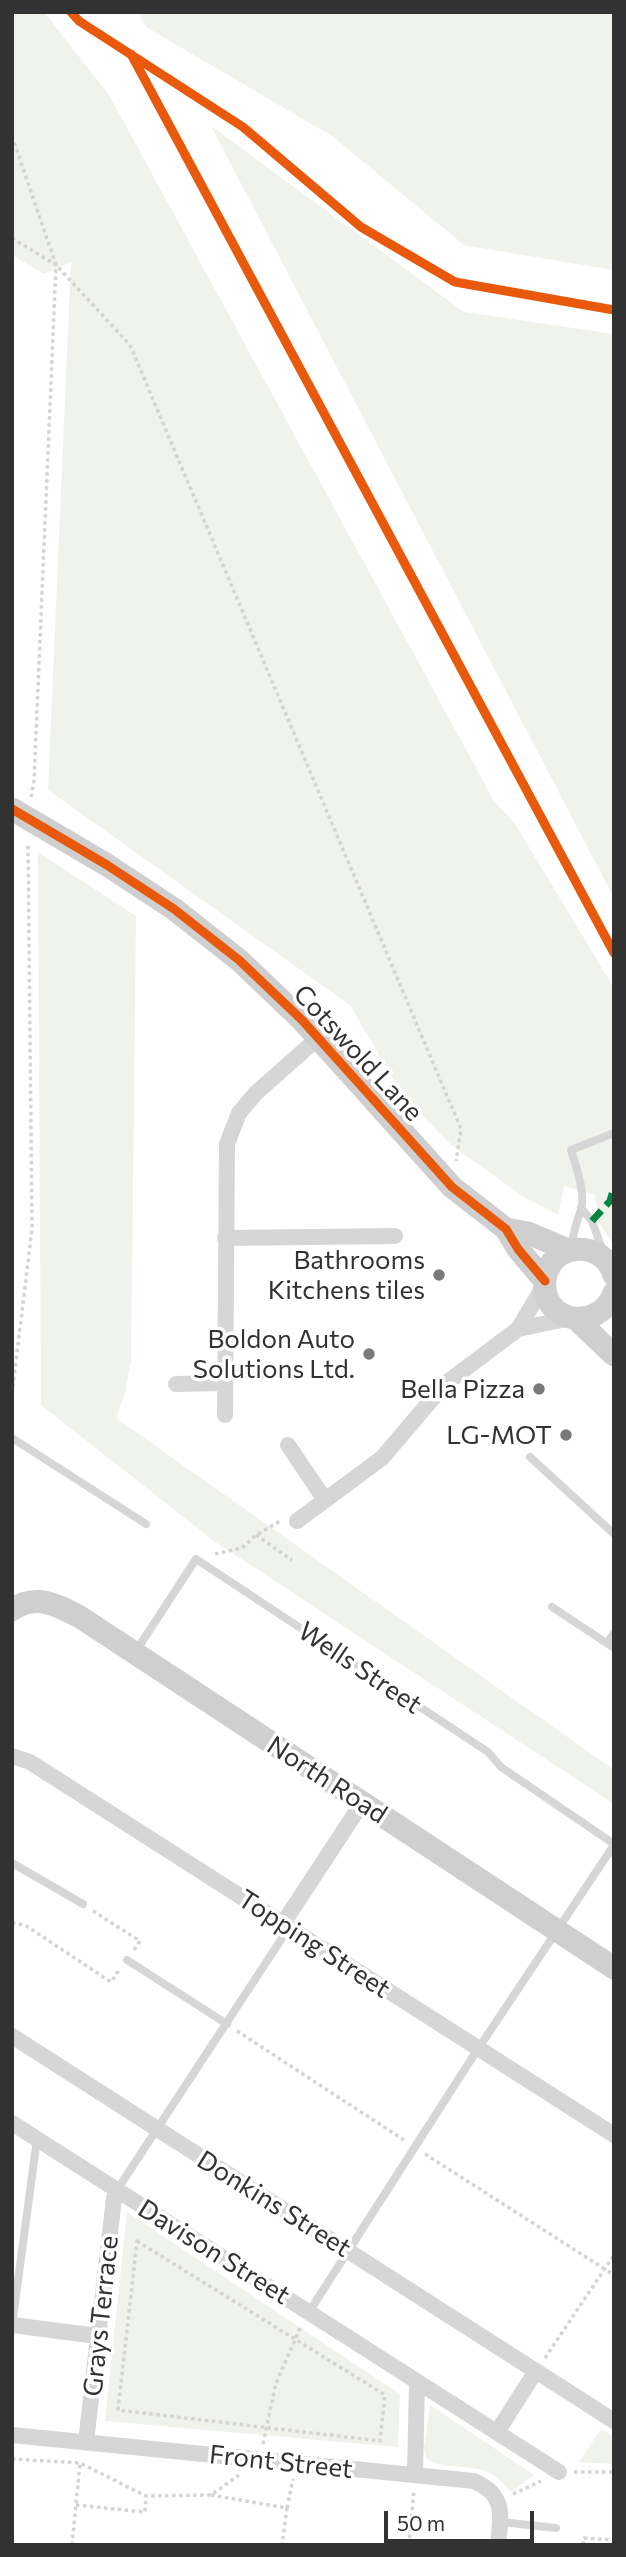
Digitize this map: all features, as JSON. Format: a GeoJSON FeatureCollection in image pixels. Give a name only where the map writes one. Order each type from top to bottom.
{"type":"FeatureCollection","features":[{"type":"Feature","properties":{"kind":"street","name":"Cotswold Lane"},"geometry":{"type":"LineString","coordinates":[[20,812],[174,909],[239,960],[318,1038],[452,1187],[506,1229],[545,1283],[552,1306],[560,1313],[573,1318]]}},
{"type":"Feature","properties":{"kind":"street"},"geometry":{"type":"LineString","coordinates":[[225,1415],[227,1143],[239,1113],[256,1093],[318,1038]]}},
{"type":"Feature","properties":{"kind":"street","name":"Cotswold Lane"},"geometry":{"type":"LineString","coordinates":[[506,1229],[528,1233],[570,1250],[590,1250],[610,1267]]}},
{"type":"Feature","properties":{"kind":"street"},"geometry":{"type":"LineString","coordinates":[[225,1238],[395,1237]]}},
{"type":"Feature","properties":{"kind":"street"},"geometry":{"type":"LineString","coordinates":[[298,1521],[382,1458],[445,1384],[519,1329],[545,1283],[552,1262],[570,1250]]}},
{"type":"Feature","properties":{"kind":"street"},"geometry":{"type":"LineString","coordinates":[[519,1329],[597,1315],[605,1309],[614,1293]]}},
{"type":"Feature","properties":{"kind":"street"},"geometry":{"type":"LineString","coordinates":[[573,1318],[614,1355]]}},
{"type":"Feature","properties":{"kind":"street"},"geometry":{"type":"LineString","coordinates":[[176,1384],[225,1383]]}},
{"type":"Feature","properties":{"kind":"street"},"geometry":{"type":"LineString","coordinates":[[288,1445],[325,1500]]}},
{"type":"Feature","properties":{"kind":"street","name":"North Road"},"geometry":{"type":"LineString","coordinates":[[22,1603],[59,1606],[614,1968]]}},
{"type":"Feature","properties":{"kind":"street","name":"Topping Street"},"geometry":{"type":"LineString","coordinates":[[12,1756],[30,1762],[614,2136]]}},
{"type":"Feature","properties":{"kind":"street"},"geometry":{"type":"LineString","coordinates":[[285,1927],[362,1802]]}},
{"type":"Feature","properties":{"kind":"street","name":"Donkins Street"},"geometry":{"type":"LineString","coordinates":[[12,2036],[614,2421]]}},
{"type":"Feature","properties":{"kind":"street","name":"Davison Street"},"geometry":{"type":"LineString","coordinates":[[12,2123],[559,2472]]}},
{"type":"Feature","properties":{"kind":"street","name":"Grays Terrace"},"geometry":{"type":"LineString","coordinates":[[86,2442],[117,2190]]}},
{"type":"Feature","properties":{"kind":"street"},"geometry":{"type":"LineString","coordinates":[[12,2325],[99,2336]]}},
{"type":"Feature","properties":{"kind":"street"},"geometry":{"type":"LineString","coordinates":[[497,2432],[537,2371]]}},
{"type":"Feature","properties":{"kind":"street"},"geometry":{"type":"LineString","coordinates":[[415,2475],[417,2381]]}},
{"type":"Feature","properties":{"kind":"street","name":"Front Street"},"geometry":{"type":"LineString","coordinates":[[12,2435],[474,2481],[483,2485],[498,2501]]}},
{"type":"Feature","properties":{"kind":"street"},"geometry":{"type":"LineString","coordinates":[[498,2501],[502,2512],[498,2545]]}},
{"type":"Feature","properties":{"kind":"lane"},"geometry":{"type":"LineString","coordinates":[[570,1250],[576,1220],[582,1208],[579,1174],[571,1150],[614,1133]]}},
{"type":"Feature","properties":{"kind":"lane"},"geometry":{"type":"LineString","coordinates":[[582,1208],[592,1221],[610,1267]]}},
{"type":"Feature","properties":{"kind":"lane"},"geometry":{"type":"LineString","coordinates":[[12,1438],[146,1524]]}},
{"type":"Feature","properties":{"kind":"lane"},"geometry":{"type":"LineString","coordinates":[[530,1457],[614,1534]]}},
{"type":"Feature","properties":{"kind":"lane"},"geometry":{"type":"LineString","coordinates":[[134,1653],[196,1559]]}},
{"type":"Feature","properties":{"kind":"lane","name":"Wells Street"},"geometry":{"type":"LineString","coordinates":[[196,1559],[488,1752],[501,1767],[614,1844]]}},
{"type":"Feature","properties":{"kind":"lane"},"geometry":{"type":"LineString","coordinates":[[552,1607],[610,1645],[614,1633]]}},
{"type":"Feature","properties":{"kind":"lane"},"geometry":{"type":"LineString","coordinates":[[309,2312],[614,1844]]}},
{"type":"Feature","properties":{"kind":"lane"},"geometry":{"type":"LineString","coordinates":[[12,1863],[83,1904]]}},
{"type":"Feature","properties":{"kind":"lane"},"geometry":{"type":"LineString","coordinates":[[117,2190],[227,2024],[285,1927]]}},
{"type":"Feature","properties":{"kind":"lane"},"geometry":{"type":"LineString","coordinates":[[127,1960],[227,2024]]}},
{"type":"Feature","properties":{"kind":"lane"},"geometry":{"type":"LineString","coordinates":[[12,2325],[37,2139]]}},
{"type":"Feature","properties":{"kind":"lane"},"geometry":{"type":"LineString","coordinates":[[501,2522],[556,2528]]}},
{"type":"Feature","properties":{"kind":"path"},"geometry":{"type":"LineString","coordinates":[[12,136],[56,265],[34,781],[20,812],[32,1229],[12,1394]]}},
{"type":"Feature","properties":{"kind":"path"},"geometry":{"type":"LineString","coordinates":[[12,238],[56,265],[130,345],[461,1129],[452,1187]]}},
{"type":"Feature","properties":{"kind":"path"},"geometry":{"type":"LineString","coordinates":[[196,1559],[242,1548],[256,1535],[288,1517],[298,1521]]}},
{"type":"Feature","properties":{"kind":"path"},"geometry":{"type":"LineString","coordinates":[[256,1535],[292,1560]]}},
{"type":"Feature","properties":{"kind":"path"},"geometry":{"type":"LineString","coordinates":[[12,1923],[25,1924],[111,1982],[140,1941],[83,1904]]}},
{"type":"Feature","properties":{"kind":"path"},"geometry":{"type":"LineString","coordinates":[[137,2241],[293,2338],[385,2395],[380,2441],[118,2410],[137,2241]]}},
{"type":"Feature","properties":{"kind":"path"},"geometry":{"type":"LineString","coordinates":[[537,2371],[614,2255]]}},
{"type":"Feature","properties":{"kind":"path"},"geometry":{"type":"LineString","coordinates":[[211,2495],[261,2460],[265,2427],[276,2383],[293,2338],[309,2312]]}},
{"type":"Feature","properties":{"kind":"path"},"geometry":{"type":"LineString","coordinates":[[12,2459],[80,2463],[146,2496],[211,2495],[287,2508]]}},
{"type":"Feature","properties":{"kind":"path"},"geometry":{"type":"LineString","coordinates":[[72,2545],[80,2463]]}},
{"type":"Feature","properties":{"kind":"path"},"geometry":{"type":"LineString","coordinates":[[282,2545],[295,2463]]}},
{"type":"Feature","properties":{"kind":"path"},"geometry":{"type":"LineString","coordinates":[[498,2501],[559,2472],[614,2472]]}},
{"type":"Feature","properties":{"kind":"path"},"geometry":{"type":"LineString","coordinates":[[409,2545],[415,2475]]}},
{"type":"Feature","properties":{"kind":"path"},"geometry":{"type":"LineString","coordinates":[[76,2504],[145,2512],[146,2496]]}},
{"type":"Feature","properties":{"kind":"path"},"geometry":{"type":"LineString","coordinates":[[583,2545],[584,2538],[614,2540]]}},
{"type":"Feature","properties":{"kind":"shaded area"},"geometry":{"type":"Polygon","coordinates":[[[12,12],[44,12],[109,95],[494,801],[515,824],[614,988],[614,1245],[599,1223],[595,1195],[564,1186],[558,1215],[524,1197],[450,1144],[402,1094],[350,1005],[48,790],[71,262],[44,274],[12,255],[12,12]]]}},
{"type":"Feature","properties":{"kind":"shaded area"},"geometry":{"type":"Polygon","coordinates":[[[138,12],[614,12],[614,270],[464,245],[332,136],[146,27],[138,12]]]}},
{"type":"Feature","properties":{"kind":"shaded area"},"geometry":{"type":"Polygon","coordinates":[[[211,126],[464,312],[614,334],[614,898],[211,126]]]}},
{"type":"Feature","properties":{"kind":"shaded area"},"geometry":{"type":"Polygon","coordinates":[[[38,852],[136,916],[131,1361],[125,1393],[116,1418],[614,1770],[614,1804],[214,1541],[41,1405],[38,852]]]}},
{"type":"Feature","properties":{"kind":"shaded area"},"geometry":{"type":"Polygon","coordinates":[[[127,2212],[400,2394],[398,2447],[105,2421],[127,2212]]]}},
{"type":"Feature","properties":{"kind":"shaded area"},"geometry":{"type":"Polygon","coordinates":[[[430,2405],[534,2475],[511,2492],[490,2473],[440,2464],[426,2458],[424,2448],[430,2405]]]}},
{"type":"Feature","properties":{"kind":"shaded area"},"geometry":{"type":"Polygon","coordinates":[[[601,2429],[614,2437],[614,2464],[579,2462],[601,2429]]]}},
{"type":"Feature","properties":{"kind":"marked path"},"geometry":{"type":"LineString","coordinates":[[592,1221],[610,1201],[614,1187]]}},
{"type":"Feature","properties":{"kind":"cycle path"},"geometry":{"type":"LineString","coordinates":[[71,12],[79,21],[243,127],[361,227],[455,282],[614,310]]}},
{"type":"Feature","properties":{"kind":"cycle path"},"geometry":{"type":"LineString","coordinates":[[131,54],[614,953]]}},
{"type":"Feature","properties":{"kind":"cycle path"},"geometry":{"type":"LineString","coordinates":[[12,809],[107,865],[174,909],[239,960],[302,1020],[452,1187],[506,1229],[518,1249],[545,1281]]}},
{"type":"Feature","properties":{"kind":"place","name":"Bathrooms Kitchens tiles"},"geometry":{"type":"Point","coordinates":[439,1275]}},
{"type":"Feature","properties":{"kind":"place","name":"Boldon Auto Solutions Ltd."},"geometry":{"type":"Point","coordinates":[369,1354]}},
{"type":"Feature","properties":{"kind":"place","name":"Bella Pizza"},"geometry":{"type":"Point","coordinates":[539,1389]}},
{"type":"Feature","properties":{"kind":"place","name":"LG-MOT"},"geometry":{"type":"Point","coordinates":[566,1435]}}]}
